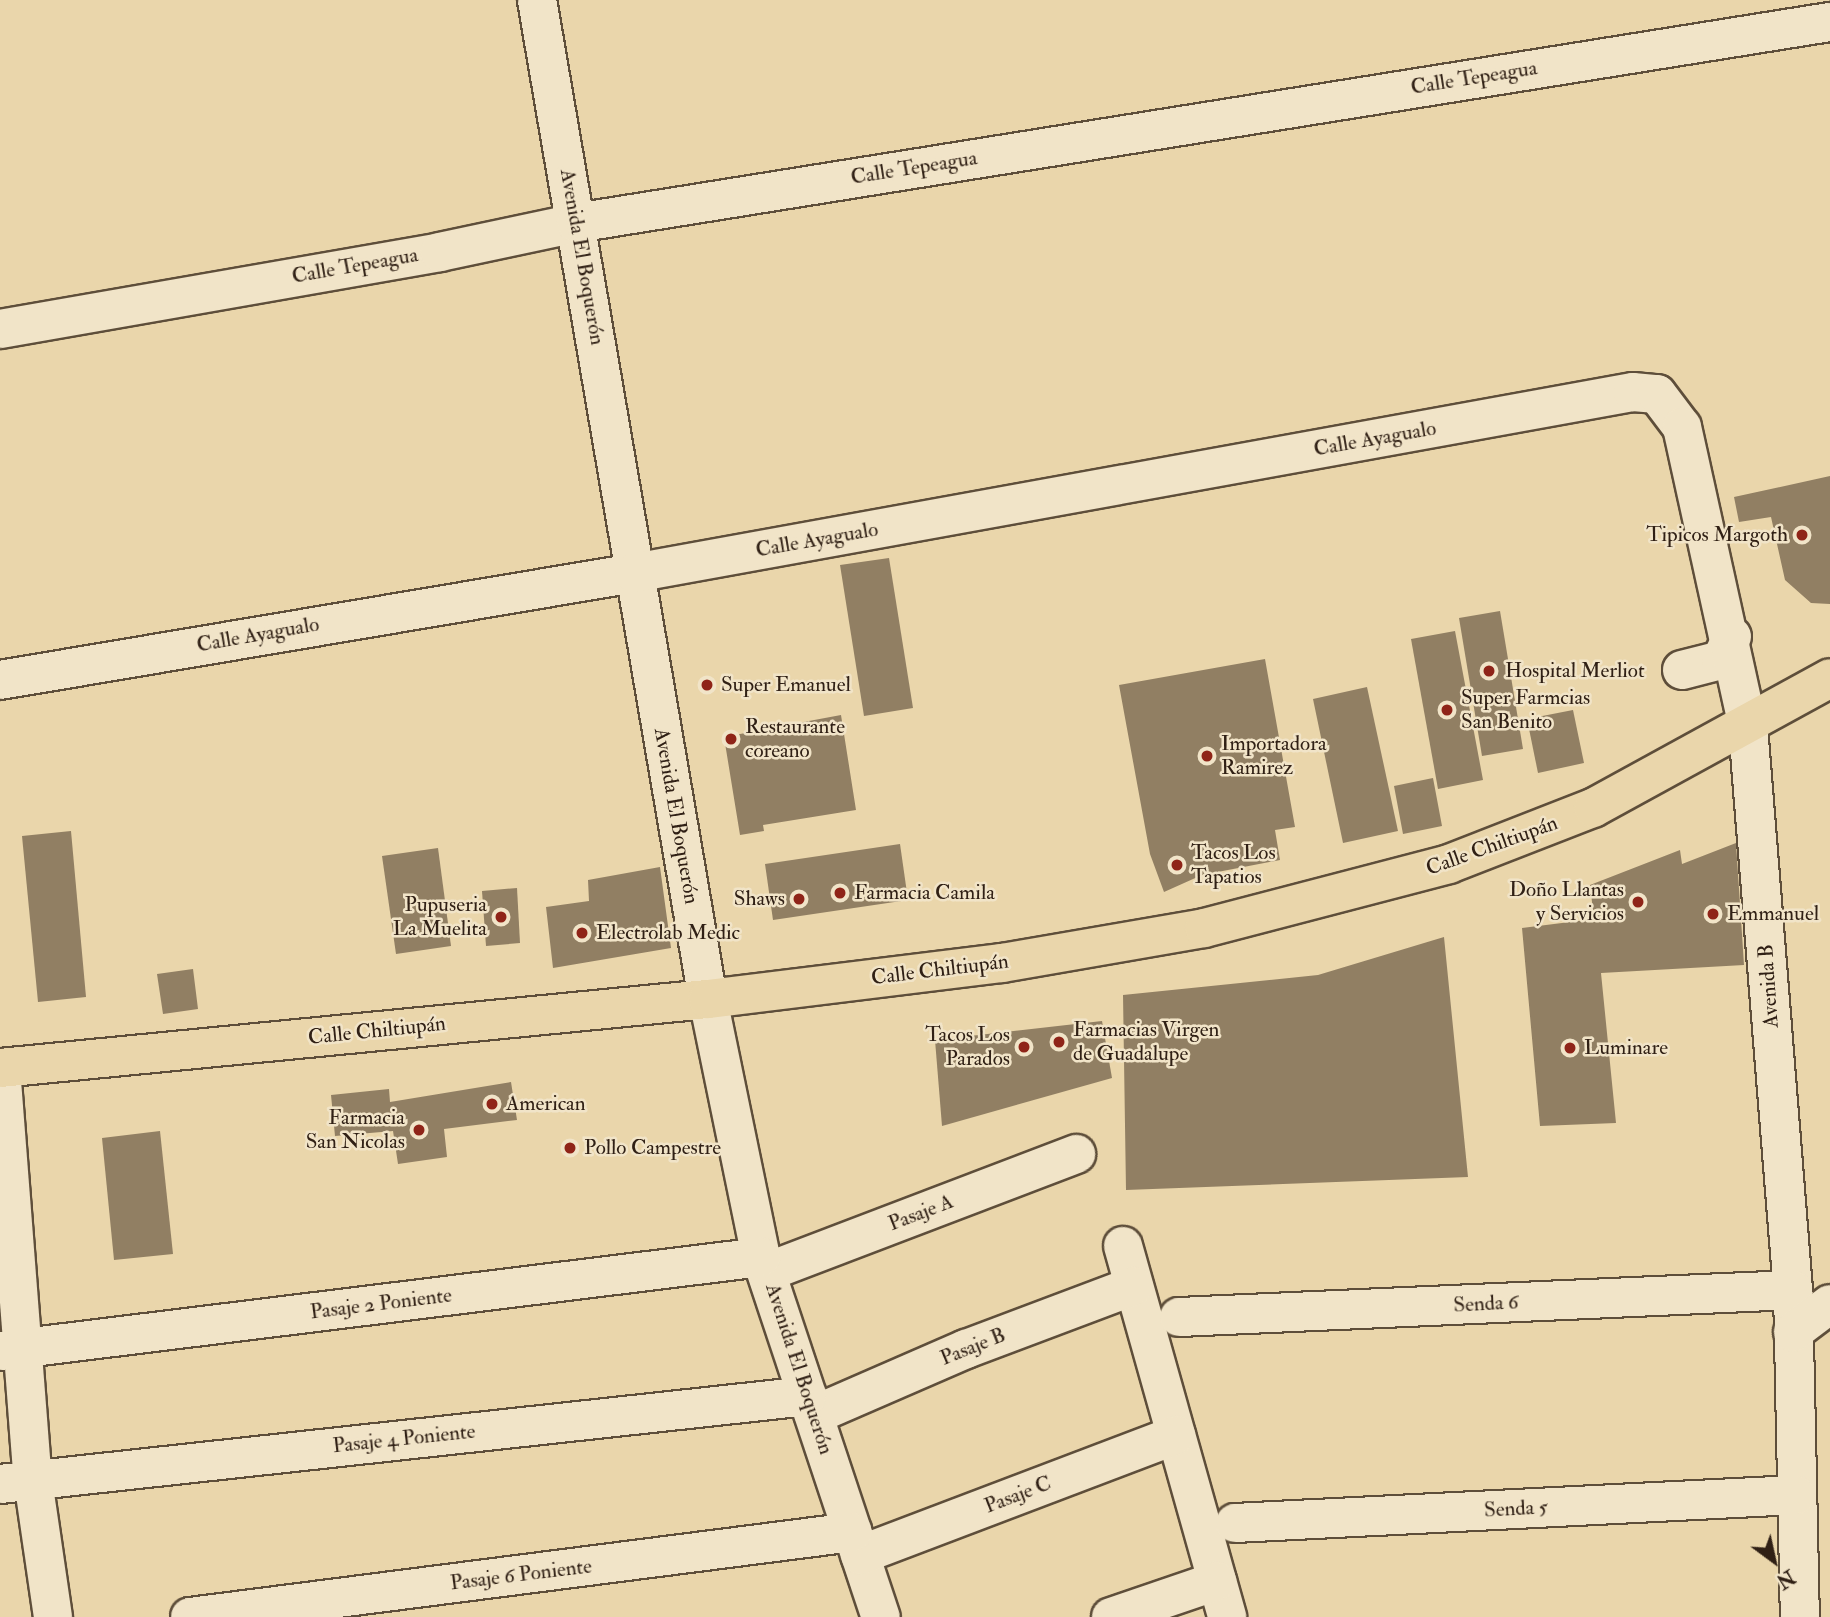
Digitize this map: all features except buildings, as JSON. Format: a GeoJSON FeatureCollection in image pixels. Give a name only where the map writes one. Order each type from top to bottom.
{"type":"FeatureCollection","features":[{"type":"Feature","properties":{"kind":"main road","name":"Calle Chiltiupán"},"geometry":{"type":"LineString","coordinates":[[1,1068],[708,999],[1002,963],[1204,928],[1377,886],[1449,864],[1592,808],[1748,727],[1830,678]]}},
{"type":"Feature","properties":{"kind":"street","name":"Avenida El Boquerón"},"geometry":{"type":"LineString","coordinates":[[537,0],[708,999],[764,1264],[881,1617]]}},
{"type":"Feature","properties":{"kind":"street","name":"Calle Tepeagua"},"geometry":{"type":"LineString","coordinates":[[0,329],[440,252],[576,223],[1830,22]]}},
{"type":"Feature","properties":{"kind":"street","name":"Calle Ayagualo"},"geometry":{"type":"LineString","coordinates":[[0,680],[634,573],[1633,393]]}},
{"type":"Feature","properties":{"kind":"street","name":"Avenida B"},"geometry":{"type":"LineString","coordinates":[[1633,393],[1657,394],[1682,427],[1732,636],[1748,727],[1793,1290],[1796,1494],[1815,1567],[1800,1617]]}},
{"type":"Feature","properties":{"kind":"street"},"geometry":{"type":"LineString","coordinates":[[1682,670],[1721,660],[1732,636]]}},
{"type":"Feature","properties":{"kind":"street"},"geometry":{"type":"LineString","coordinates":[[1,1068],[17,1482],[53,1617]]}},
{"type":"Feature","properties":{"kind":"street","name":"Pasaje A"},"geometry":{"type":"LineString","coordinates":[[764,1264],[1076,1154]]}},
{"type":"Feature","properties":{"kind":"street"},"geometry":{"type":"LineString","coordinates":[[1123,1246],[1227,1617]]}},
{"type":"Feature","properties":{"kind":"street","name":"Pasaje 2 Poniente"},"geometry":{"type":"LineString","coordinates":[[11,1350],[764,1264]]}},
{"type":"Feature","properties":{"kind":"street","name":"Pasaje B"},"geometry":{"type":"LineString","coordinates":[[811,1406],[1134,1286]]}},
{"type":"Feature","properties":{"kind":"street","name":"Senda 6"},"geometry":{"type":"LineString","coordinates":[[1179,1317],[1793,1290]]}},
{"type":"Feature","properties":{"kind":"street"},"geometry":{"type":"LineString","coordinates":[[1793,1332],[1830,1304]]}},
{"type":"Feature","properties":{"kind":"street","name":"Pasaje 4 Poniente"},"geometry":{"type":"LineString","coordinates":[[17,1482],[811,1406]]}},
{"type":"Feature","properties":{"kind":"street","name":"Pasaje C"},"geometry":{"type":"LineString","coordinates":[[857,1544],[1176,1435]]}},
{"type":"Feature","properties":{"kind":"street","name":"Senda 5"},"geometry":{"type":"LineString","coordinates":[[1235,1523],[1796,1494]]}},
{"type":"Feature","properties":{"kind":"street","name":"Pasaje 6 Poniente"},"geometry":{"type":"LineString","coordinates":[[190,1617],[857,1544]]}},
{"type":"Feature","properties":{"kind":"street"},"geometry":{"type":"LineString","coordinates":[[1111,1617],[1217,1581]]}},
{"type":"Feature","properties":{"kind":"place","name":"Tipicos Margoth"},"geometry":{"type":"Point","coordinates":[1802,535]}},
{"type":"Feature","properties":{"kind":"place","name":"Hospital Merliot"},"geometry":{"type":"Point","coordinates":[1489,671]}},
{"type":"Feature","properties":{"kind":"place","name":"Super Emanuel"},"geometry":{"type":"Point","coordinates":[707,685]}},
{"type":"Feature","properties":{"kind":"place","name":"Super Farmcias San Benito"},"geometry":{"type":"Point","coordinates":[1447,710]}},
{"type":"Feature","properties":{"kind":"place","name":"Restaurante coreano"},"geometry":{"type":"Point","coordinates":[731,739]}},
{"type":"Feature","properties":{"kind":"place","name":"Importadora Ramirez"},"geometry":{"type":"Point","coordinates":[1207,756]}},
{"type":"Feature","properties":{"kind":"place","name":"Tacos Los Tapatios"},"geometry":{"type":"Point","coordinates":[1177,865]}},
{"type":"Feature","properties":{"kind":"place","name":"Farmacia Camila"},"geometry":{"type":"Point","coordinates":[840,893]}},
{"type":"Feature","properties":{"kind":"place","name":"Shaws"},"geometry":{"type":"Point","coordinates":[799,899]}},
{"type":"Feature","properties":{"kind":"place","name":"Doño Llantas y Servicios"},"geometry":{"type":"Point","coordinates":[1638,902]}},
{"type":"Feature","properties":{"kind":"place","name":"Emmanuel"},"geometry":{"type":"Point","coordinates":[1713,914]}},
{"type":"Feature","properties":{"kind":"place","name":"Pupuseria La Muelita"},"geometry":{"type":"Point","coordinates":[501,917]}},
{"type":"Feature","properties":{"kind":"place","name":"Electrolab Medic"},"geometry":{"type":"Point","coordinates":[582,933]}},
{"type":"Feature","properties":{"kind":"place","name":"Farmacias Virgen de Guadalupe"},"geometry":{"type":"Point","coordinates":[1059,1042]}},
{"type":"Feature","properties":{"kind":"place","name":"Tacos Los Parados"},"geometry":{"type":"Point","coordinates":[1024,1047]}},
{"type":"Feature","properties":{"kind":"place","name":"Luminare"},"geometry":{"type":"Point","coordinates":[1570,1048]}},
{"type":"Feature","properties":{"kind":"place","name":"American"},"geometry":{"type":"Point","coordinates":[492,1104]}},
{"type":"Feature","properties":{"kind":"place","name":"Farmacia San Nicolas"},"geometry":{"type":"Point","coordinates":[419,1130]}},
{"type":"Feature","properties":{"kind":"place","name":"Pollo Campestre"},"geometry":{"type":"Point","coordinates":[570,1148]}}]}
